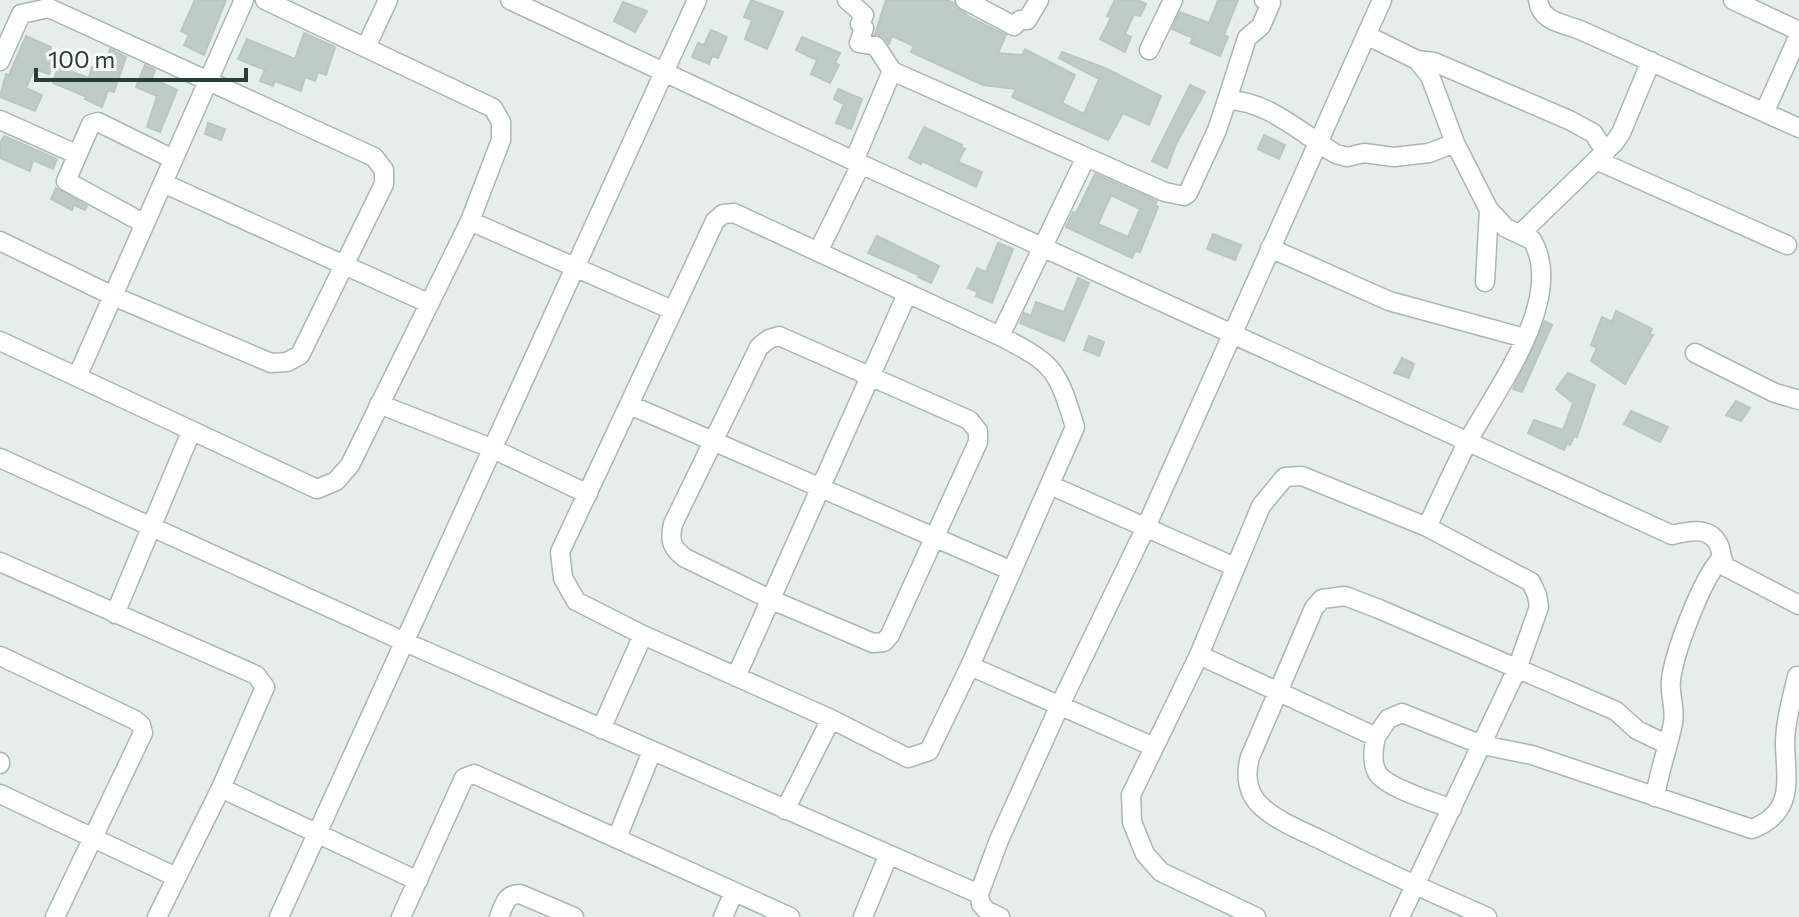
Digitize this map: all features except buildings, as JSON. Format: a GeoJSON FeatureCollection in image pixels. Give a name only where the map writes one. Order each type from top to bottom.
{"type":"FeatureCollection","features":[{"type":"Feature","properties":{"kind":"street"},"geometry":{"type":"LineString","coordinates":[[77,377],[244,0]]}},
{"type":"Feature","properties":{"kind":"street"},"geometry":{"type":"LineString","coordinates":[[0,341],[317,489],[336,481],[350,465],[470,221],[501,140],[501,122],[493,108],[265,0]]}},
{"type":"Feature","properties":{"kind":"street"},"geometry":{"type":"LineString","coordinates":[[366,47],[388,0]]}},
{"type":"Feature","properties":{"kind":"street"},"geometry":{"type":"LineString","coordinates":[[510,0],[1672,535],[1698,530],[1708,533],[1720,546],[1721,559],[1726,567],[1799,605]]}},
{"type":"Feature","properties":{"kind":"street"},"geometry":{"type":"LineString","coordinates":[[279,917],[697,0]]}},
{"type":"Feature","properties":{"kind":"street"},"geometry":{"type":"LineString","coordinates":[[847,0],[864,15],[859,43],[876,46],[892,71],[1165,192],[1184,196],[1217,130],[1247,38],[1261,26],[1269,1]]}},
{"type":"Feature","properties":{"kind":"street"},"geometry":{"type":"LineString","coordinates":[[965,0],[1014,26],[1020,20],[1027,20],[1039,0]]}},
{"type":"Feature","properties":{"kind":"street"},"geometry":{"type":"LineString","coordinates":[[1149,50],[1173,0]]}},
{"type":"Feature","properties":{"kind":"street"},"geometry":{"type":"LineString","coordinates":[[1000,917],[987,911],[981,904],[979,894],[999,840],[1146,527],[1382,0]]}},
{"type":"Feature","properties":{"kind":"street"},"geometry":{"type":"LineString","coordinates":[[1538,0],[1546,18],[1580,30],[1799,128]]}},
{"type":"Feature","properties":{"kind":"street"},"geometry":{"type":"LineString","coordinates":[[1733,0],[1799,33],[1765,111]]}},
{"type":"Feature","properties":{"kind":"street"},"geometry":{"type":"LineString","coordinates":[[0,61],[21,14],[49,8],[374,157],[384,170],[380,195],[300,355],[287,362],[271,363],[113,296],[0,241]]}},
{"type":"Feature","properties":{"kind":"street"},"geometry":{"type":"LineString","coordinates":[[1366,35],[1417,60],[1434,62],[1569,120],[1593,133],[1601,156],[1787,245]]}},
{"type":"Feature","properties":{"kind":"street"},"geometry":{"type":"LineString","coordinates":[[1417,60],[1430,76],[1455,143],[1489,210],[1506,228],[1532,240],[1541,260],[1538,299],[1525,338],[1500,389],[1468,441],[1427,527]]}},
{"type":"Feature","properties":{"kind":"street"},"geometry":{"type":"LineString","coordinates":[[1521,233],[1621,133],[1651,61]]}},
{"type":"Feature","properties":{"kind":"street"},"geometry":{"type":"LineString","coordinates":[[818,252],[858,162],[892,71]]}},
{"type":"Feature","properties":{"kind":"street"},"geometry":{"type":"LineString","coordinates":[[1227,100],[1243,100],[1263,108],[1317,143],[1347,157],[1364,153],[1380,157],[1429,153],[1455,143]]}},
{"type":"Feature","properties":{"kind":"street"},"geometry":{"type":"LineString","coordinates":[[0,120],[76,154]]}},
{"type":"Feature","properties":{"kind":"street"},"geometry":{"type":"LineString","coordinates":[[145,224],[66,181],[76,154],[91,124],[98,122],[173,159]]}},
{"type":"Feature","properties":{"kind":"street"},"geometry":{"type":"LineString","coordinates":[[1000,336],[1086,157]]}},
{"type":"Feature","properties":{"kind":"street"},"geometry":{"type":"LineString","coordinates":[[163,183],[428,303]]}},
{"type":"Feature","properties":{"kind":"street"},"geometry":{"type":"LineString","coordinates":[[1485,282],[1489,210]]}},
{"type":"Feature","properties":{"kind":"street"},"geometry":{"type":"LineString","coordinates":[[734,213],[907,294],[1034,353],[1053,369],[1065,392],[1075,427],[970,666],[929,751],[908,758],[576,601],[563,578],[560,552],[672,310],[715,221],[723,214],[734,213]]}},
{"type":"Feature","properties":{"kind":"street"},"geometry":{"type":"LineString","coordinates":[[470,221],[672,310]]}},
{"type":"Feature","properties":{"kind":"street"},"geometry":{"type":"LineString","coordinates":[[1270,248],[1389,301],[1525,338]]}},
{"type":"Feature","properties":{"kind":"street"},"geometry":{"type":"LineString","coordinates":[[736,677],[907,294]]}},
{"type":"Feature","properties":{"kind":"street"},"geometry":{"type":"LineString","coordinates":[[779,336],[788,338],[870,375],[969,420],[978,431],[978,442],[890,635],[884,642],[873,643],[772,600],[685,558],[675,550],[670,539],[673,524],[759,347],[769,339],[779,336]]}},
{"type":"Feature","properties":{"kind":"street"},"geometry":{"type":"LineString","coordinates":[[1695,353],[1775,393],[1799,400]]}},
{"type":"Feature","properties":{"kind":"street"},"geometry":{"type":"LineString","coordinates":[[379,404],[491,448],[588,494]]}},
{"type":"Feature","properties":{"kind":"street"},"geometry":{"type":"LineString","coordinates":[[630,405],[1012,571]]}},
{"type":"Feature","properties":{"kind":"street"},"geometry":{"type":"LineString","coordinates":[[115,614],[191,432]]}},
{"type":"Feature","properties":{"kind":"street"},"geometry":{"type":"LineString","coordinates":[[0,458],[405,642],[979,894]]}},
{"type":"Feature","properties":{"kind":"street"},"geometry":{"type":"LineString","coordinates":[[1256,917],[1161,872],[1145,854],[1132,822],[1131,795],[1199,655],[1261,506],[1285,477],[1302,476],[1427,527],[1531,582],[1537,595],[1539,607],[1517,669],[1400,917]]}},
{"type":"Feature","properties":{"kind":"street"},"geometry":{"type":"LineString","coordinates":[[1050,485],[1235,567]]}},
{"type":"Feature","properties":{"kind":"street"},"geometry":{"type":"LineString","coordinates":[[1655,797],[1675,712],[1670,694],[1674,659],[1713,568],[1721,559]]}},
{"type":"Feature","properties":{"kind":"street"},"geometry":{"type":"LineString","coordinates":[[0,562],[261,680],[265,687],[221,788],[157,917]]}},
{"type":"Feature","properties":{"kind":"street"},"geometry":{"type":"LineString","coordinates":[[1487,917],[1308,834],[1262,807],[1249,789],[1246,770],[1314,608],[1322,599],[1333,595],[1345,596],[1379,609],[1616,711],[1637,730],[1666,744]]}},
{"type":"Feature","properties":{"kind":"street"},"geometry":{"type":"LineString","coordinates":[[601,729],[643,635]]}},
{"type":"Feature","properties":{"kind":"street"},"geometry":{"type":"LineString","coordinates":[[1199,655],[1376,737]]}},
{"type":"Feature","properties":{"kind":"street"},"geometry":{"type":"LineString","coordinates":[[0,656],[141,725],[143,733],[55,917]]}},
{"type":"Feature","properties":{"kind":"street"},"geometry":{"type":"LineString","coordinates":[[970,666],[1154,747]]}},
{"type":"Feature","properties":{"kind":"street"},"geometry":{"type":"LineString","coordinates":[[1452,809],[1389,783],[1379,775],[1373,761],[1376,737],[1388,719],[1402,713],[1482,745],[1532,755],[1752,829],[1774,818],[1785,795],[1788,772],[1785,744],[1797,676]]}},
{"type":"Feature","properties":{"kind":"street"},"geometry":{"type":"LineString","coordinates":[[785,810],[831,719]]}},
{"type":"Feature","properties":{"kind":"street"},"geometry":{"type":"LineString","coordinates":[[617,838],[652,751]]}},
{"type":"Feature","properties":{"kind":"street"},"geometry":{"type":"LineString","coordinates":[[401,917],[464,778],[474,774],[790,917]]}},
{"type":"Feature","properties":{"kind":"street"},"geometry":{"type":"LineString","coordinates":[[221,788],[418,881]]}},
{"type":"Feature","properties":{"kind":"street"},"geometry":{"type":"LineString","coordinates":[[0,794],[176,877]]}},
{"type":"Feature","properties":{"kind":"street"},"geometry":{"type":"LineString","coordinates":[[863,917],[888,856]]}},
{"type":"Feature","properties":{"kind":"street"},"geometry":{"type":"LineString","coordinates":[[723,917],[734,892]]}},
{"type":"Feature","properties":{"kind":"street"},"geometry":{"type":"LineString","coordinates":[[499,917],[507,897],[520,894],[574,917]]}}]}
